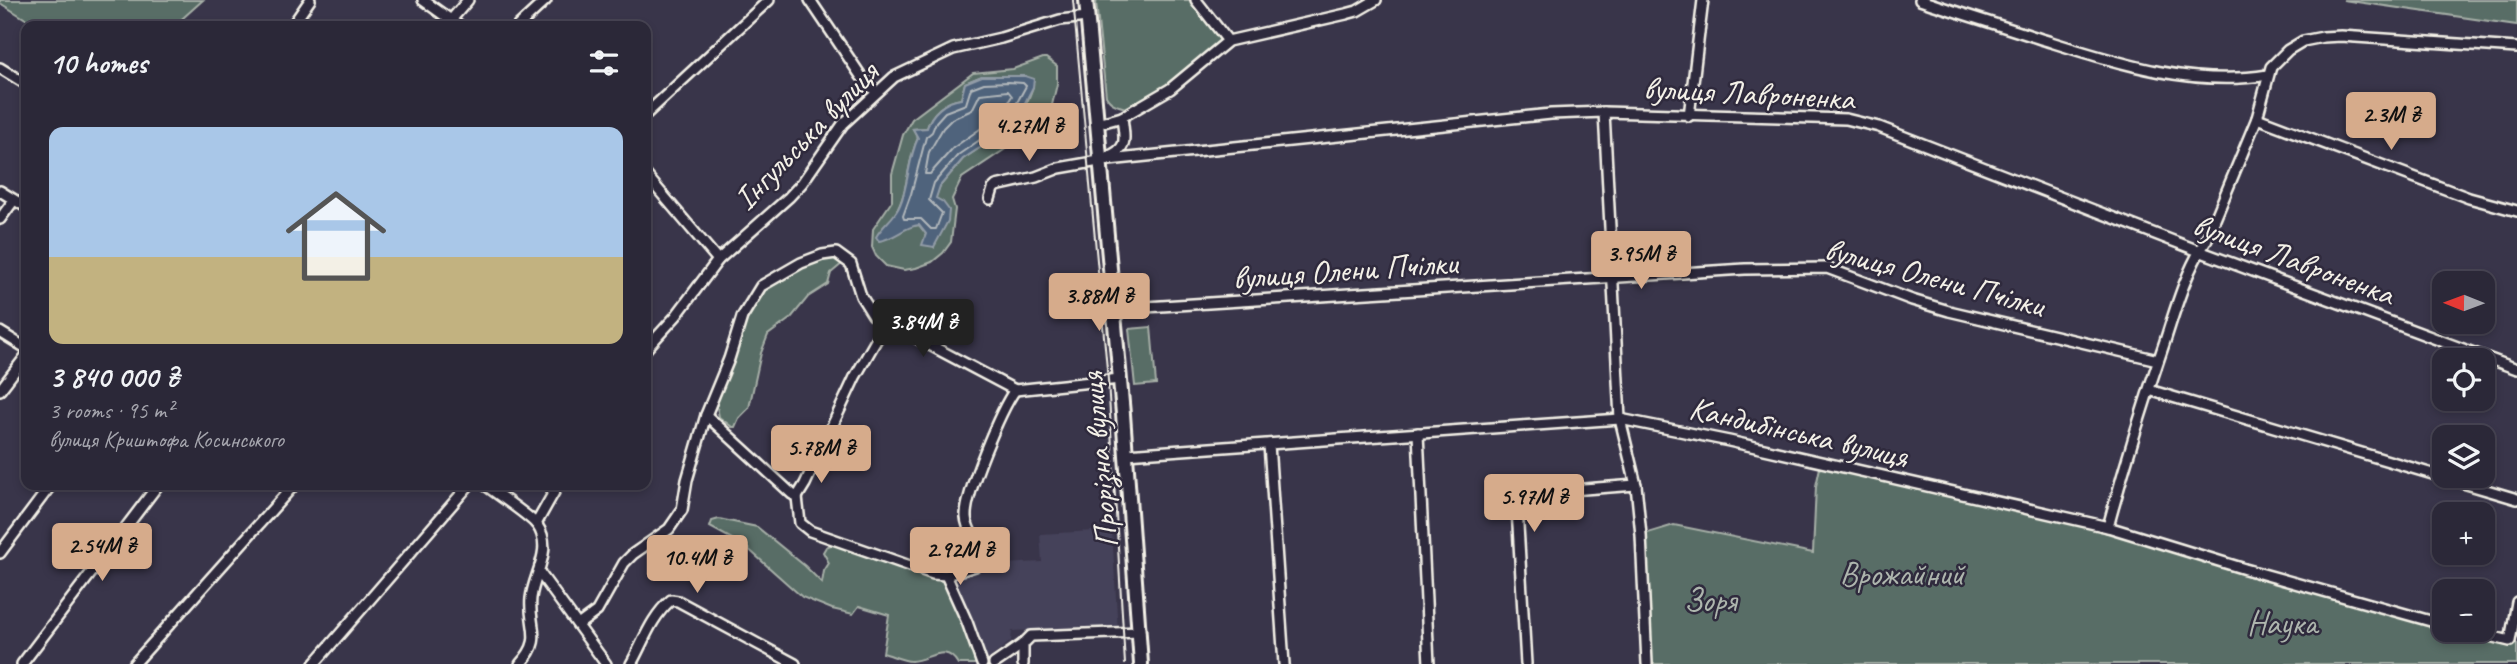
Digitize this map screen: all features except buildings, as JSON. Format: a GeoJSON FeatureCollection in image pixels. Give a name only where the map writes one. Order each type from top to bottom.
{"type":"FeatureCollection","features":[{"type":"Feature","properties":{"kind":"main road","name":"Прорізна вулиця"},"geometry":{"type":"LineString","coordinates":[[1087,1],[1120,379],[1141,664]]}},
{"type":"Feature","properties":{"kind":"street"},"geometry":{"type":"LineString","coordinates":[[295,21],[310,0]]}},
{"type":"Feature","properties":{"kind":"street"},"geometry":{"type":"LineString","coordinates":[[423,0],[451,20],[468,0]]}},
{"type":"Feature","properties":{"kind":"street"},"geometry":{"type":"LineString","coordinates":[[524,21],[547,0]]}},
{"type":"Feature","properties":{"kind":"street"},"geometry":{"type":"LineString","coordinates":[[651,109],[769,0]]}},
{"type":"Feature","properties":{"kind":"street"},"geometry":{"type":"LineString","coordinates":[[810,0],[876,92]]}},
{"type":"Feature","properties":{"kind":"street"},"geometry":{"type":"LineString","coordinates":[[1196,0],[1228,41]]}},
{"type":"Feature","properties":{"kind":"street"},"geometry":{"type":"LineString","coordinates":[[1097,124],[1122,117],[1170,89],[1228,41],[1357,11],[1376,0]]}},
{"type":"Feature","properties":{"kind":"street"},"geometry":{"type":"LineString","coordinates":[[1689,116],[1703,0]]}},
{"type":"Feature","properties":{"kind":"street"},"geometry":{"type":"LineString","coordinates":[[1920,0],[2139,68],[2209,79],[2248,78],[2269,71]]}},
{"type":"Feature","properties":{"kind":"street","name":"Інгульська вулиця"},"geometry":{"type":"LineString","coordinates":[[651,344],[676,316],[718,260],[802,183],[842,124],[894,77],[953,49],[1060,20],[1087,18]]}},
{"type":"Feature","properties":{"kind":"street"},"geometry":{"type":"LineString","coordinates":[[2108,527],[2158,360],[2199,251],[2206,241],[2258,118],[2269,71],[2288,50],[2303,41],[2323,37],[2386,38],[2517,48]]}},
{"type":"Feature","properties":{"kind":"street"},"geometry":{"type":"LineString","coordinates":[[0,68],[21,81]]}},
{"type":"Feature","properties":{"kind":"street"},"geometry":{"type":"LineString","coordinates":[[1604,112],[1620,419],[1636,485],[1647,664]]}},
{"type":"Feature","properties":{"kind":"street","name":"вулиця Лавроненка"},"geometry":{"type":"LineString","coordinates":[[990,200],[996,186],[1036,177],[1059,168],[1100,161],[1551,114],[1604,112],[1860,121],[2517,369]]}},
{"type":"Feature","properties":{"kind":"street"},"geometry":{"type":"LineString","coordinates":[[1100,161],[1121,149],[1125,142],[1122,117]]}},
{"type":"Feature","properties":{"kind":"street"},"geometry":{"type":"LineString","coordinates":[[2258,118],[2469,198],[2517,211]]}},
{"type":"Feature","properties":{"kind":"street"},"geometry":{"type":"LineString","coordinates":[[651,182],[718,260]]}},
{"type":"Feature","properties":{"kind":"street"},"geometry":{"type":"LineString","coordinates":[[0,191],[21,204]]}},
{"type":"Feature","properties":{"kind":"street"},"geometry":{"type":"LineString","coordinates":[[0,219],[14,200]]}},
{"type":"Feature","properties":{"kind":"street"},"geometry":{"type":"LineString","coordinates":[[578,625],[597,611],[624,564],[633,554],[669,529],[678,518],[706,415],[751,301],[766,282],[801,263],[822,255],[840,255],[851,264],[867,308],[873,315],[1015,390],[1120,379]]}},
{"type":"Feature","properties":{"kind":"street","name":"вулиця Олени Пчілки"},"geometry":{"type":"LineString","coordinates":[[1114,309],[1745,269],[1827,268],[1912,300],[1950,311],[2158,360]]}},
{"type":"Feature","properties":{"kind":"street"},"geometry":{"type":"LineString","coordinates":[[886,323],[855,377],[806,484],[797,497],[800,523],[805,529],[911,568],[946,576],[979,563],[980,551],[966,517],[968,500],[988,447],[1015,390]]}},
{"type":"Feature","properties":{"kind":"street"},"geometry":{"type":"LineString","coordinates":[[0,332],[21,345]]}},
{"type":"Feature","properties":{"kind":"street"},"geometry":{"type":"LineString","coordinates":[[0,390],[21,363]]}},
{"type":"Feature","properties":{"kind":"street"},"geometry":{"type":"LineString","coordinates":[[2149,390],[2517,499]]}},
{"type":"Feature","properties":{"kind":"street"},"geometry":{"type":"LineString","coordinates":[[706,415],[797,497]]}},
{"type":"Feature","properties":{"kind":"street","name":"Кандибінська вулиця"},"geometry":{"type":"LineString","coordinates":[[1126,454],[1620,419],[2108,527],[2432,621]]}},
{"type":"Feature","properties":{"kind":"street"},"geometry":{"type":"LineString","coordinates":[[1418,433],[1429,664]]}},
{"type":"Feature","properties":{"kind":"street"},"geometry":{"type":"LineString","coordinates":[[1269,444],[1284,664]]}},
{"type":"Feature","properties":{"kind":"street"},"geometry":{"type":"LineString","coordinates":[[1526,664],[1517,508],[1520,501],[1532,493],[1636,485]]}},
{"type":"Feature","properties":{"kind":"street"},"geometry":{"type":"LineString","coordinates":[[0,554],[47,490]]}},
{"type":"Feature","properties":{"kind":"street"},"geometry":{"type":"LineString","coordinates":[[22,664],[154,490]]}},
{"type":"Feature","properties":{"kind":"street"},"geometry":{"type":"LineString","coordinates":[[137,663],[290,490]]}},
{"type":"Feature","properties":{"kind":"street"},"geometry":{"type":"LineString","coordinates":[[314,664],[465,490]]}},
{"type":"Feature","properties":{"kind":"street"},"geometry":{"type":"LineString","coordinates":[[492,490],[536,524],[543,539],[539,572],[531,602],[535,628],[533,650],[520,664]]}},
{"type":"Feature","properties":{"kind":"street"},"geometry":{"type":"LineString","coordinates":[[536,524],[555,490]]}},
{"type":"Feature","properties":{"kind":"street"},"geometry":{"type":"LineString","coordinates":[[539,572],[606,664]]}},
{"type":"Feature","properties":{"kind":"street"},"geometry":{"type":"LineString","coordinates":[[946,576],[982,664]]}},
{"type":"Feature","properties":{"kind":"street"},"geometry":{"type":"LineString","coordinates":[[631,664],[651,626],[671,600],[678,601],[795,664]]}},
{"type":"Feature","properties":{"kind":"street"},"geometry":{"type":"LineString","coordinates":[[2495,637],[2514,642],[2517,602]]}},
{"type":"Feature","properties":{"kind":"street"},"geometry":{"type":"LineString","coordinates":[[994,664],[1031,636],[1140,632]]}},
{"type":"Feature","properties":{"kind":"street"},"geometry":{"type":"LineString","coordinates":[[1023,644],[1023,664]]}},
{"type":"Feature","properties":{"kind":"shaded area"},"geometry":{"type":"Polygon","coordinates":[[[1112,530],[1118,633],[1031,636],[1030,630],[1012,631],[1011,641],[986,661],[952,577],[985,565],[1042,562],[1040,534],[1112,530]]]}},
{"type":"Feature","properties":{"kind":"green space"},"geometry":{"type":"Polygon","coordinates":[[[0,0],[203,0],[180,21],[29,21],[0,3],[0,0]]]}},
{"type":"Feature","properties":{"kind":"green space"},"geometry":{"type":"Polygon","coordinates":[[[1196,0],[1228,41],[1133,110],[1121,107],[1106,96],[1096,2],[1196,0]]]}},
{"type":"Feature","properties":{"kind":"green space"},"geometry":{"type":"Polygon","coordinates":[[[2343,0],[2517,0],[2517,25],[2343,0]]]}},
{"type":"Feature","properties":{"kind":"green space"},"geometry":{"type":"Polygon","coordinates":[[[1043,58],[1057,66],[1057,84],[1048,122],[1034,135],[1016,142],[962,178],[952,199],[955,209],[951,242],[943,253],[932,262],[916,268],[904,270],[886,266],[876,256],[872,247],[873,229],[892,201],[892,174],[903,135],[912,119],[973,73],[1013,69],[1043,58]],[[982,76],[965,83],[961,99],[940,109],[927,128],[913,129],[918,138],[901,202],[890,221],[908,227],[919,225],[926,234],[924,239],[934,247],[935,199],[940,186],[963,159],[999,135],[1028,100],[1033,87],[1025,76],[982,76]]]}},
{"type":"Feature","properties":{"kind":"green space"},"geometry":{"type":"Polygon","coordinates":[[[837,257],[843,263],[831,273],[828,284],[808,297],[791,318],[768,335],[761,353],[749,408],[739,418],[735,427],[732,427],[719,417],[716,402],[743,325],[758,294],[818,259],[837,257]]]}},
{"type":"Feature","properties":{"kind":"green space"},"geometry":{"type":"Polygon","coordinates":[[[1151,327],[1156,384],[1135,386],[1129,329],[1151,327]]]}},
{"type":"Feature","properties":{"kind":"green space","name":"Врожайний"},"geometry":{"type":"Polygon","coordinates":[[[1821,463],[2108,527],[2432,621],[2432,642],[2495,642],[2495,637],[2510,641],[2517,644],[2517,664],[1647,664],[1641,535],[1674,525],[1813,553],[1816,486],[1821,463]]]}},
{"type":"Feature","properties":{"kind":"green space"},"geometry":{"type":"Polygon","coordinates":[[[719,519],[757,527],[822,583],[829,563],[823,552],[826,547],[840,541],[946,575],[982,664],[958,664],[948,654],[943,653],[911,661],[883,653],[889,615],[859,606],[853,614],[802,597],[745,546],[710,527],[712,521],[719,519]]]}},
{"type":"Feature","properties":{"kind":"water"},"geometry":{"type":"Polygon","coordinates":[[[982,76],[1025,76],[1034,79],[1033,87],[1013,126],[963,159],[940,186],[936,198],[949,210],[948,221],[934,247],[922,245],[926,234],[919,225],[879,241],[876,237],[898,210],[903,197],[918,138],[913,129],[927,128],[940,109],[961,99],[965,83],[982,76]]]}},
{"type":"Feature","properties":{"kind":"tram line"},"geometry":{"type":"LineString","coordinates":[[1073,0],[1108,380],[1125,664]]}},
{"type":"Feature","properties":{"kind":"park label","name":"Зоря"},"geometry":{"type":"Point","coordinates":[1710,599]}},
{"type":"Feature","properties":{"kind":"park label","name":"Наука"},"geometry":{"type":"Point","coordinates":[2282,622]}}]}
